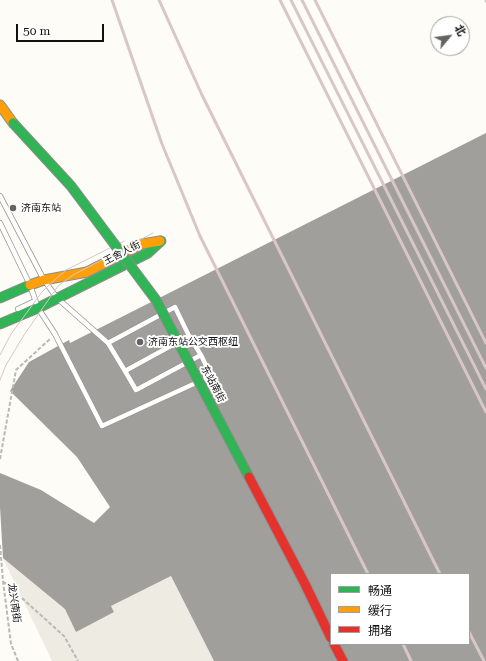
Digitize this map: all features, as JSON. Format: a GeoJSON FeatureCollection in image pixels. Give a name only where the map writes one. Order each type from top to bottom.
{"type":"FeatureCollection","features":[{"type":"Feature","properties":{"kind":"street"},"geometry":{"type":"LineString","coordinates":[[0,105],[13,123]]}},
{"type":"Feature","properties":{"kind":"street"},"geometry":{"type":"LineString","coordinates":[[0,111],[13,123]]}},
{"type":"Feature","properties":{"kind":"street","name":"东站南街"},"geometry":{"type":"LineString","coordinates":[[13,123],[71,186],[156,300],[305,584],[330,636]]}},
{"type":"Feature","properties":{"kind":"street","name":"王舍人街"},"geometry":{"type":"LineString","coordinates":[[0,298],[44,280],[87,272],[142,244],[162,241],[148,252],[57,298],[36,304],[0,324]]}},
{"type":"Feature","properties":{"kind":"street"},"geometry":{"type":"LineString","coordinates":[[334,645],[342,661]]}},
{"type":"Feature","properties":{"kind":"lane"},"geometry":{"type":"LineString","coordinates":[[0,196],[44,280],[57,298],[108,342],[136,390],[201,354]]}},
{"type":"Feature","properties":{"kind":"lane"},"geometry":{"type":"LineString","coordinates":[[0,223],[30,285],[36,304],[55,334],[102,426],[211,376],[201,354],[189,336],[175,307],[108,342]]}},
{"type":"Feature","properties":{"kind":"lane"},"geometry":{"type":"LineString","coordinates":[[14,311],[36,304]]}},
{"type":"Feature","properties":{"kind":"lane"},"geometry":{"type":"LineString","coordinates":[[124,371],[189,336]]}},
{"type":"Feature","properties":{"kind":"path"},"geometry":{"type":"LineString","coordinates":[[0,459],[16,370],[55,334]]}},
{"type":"Feature","properties":{"kind":"path","name":"龙兴南街"},"geometry":{"type":"LineString","coordinates":[[0,545],[3,581],[12,644],[18,661]]}},
{"type":"Feature","properties":{"kind":"path"},"geometry":{"type":"LineString","coordinates":[[3,581],[64,636],[78,661]]}},
{"type":"Feature","properties":{"kind":"shaded area"},"geometry":{"type":"Polygon","coordinates":[[[3,558],[114,612],[111,606],[171,576],[214,661],[52,661],[3,558]]]}},
{"type":"Feature","properties":{"kind":"building"},"geometry":{"type":"Polygon","coordinates":[[[486,133],[486,661],[214,661],[171,576],[111,606],[114,612],[76,632],[65,609],[3,558],[0,507],[0,473],[41,490],[94,523],[110,507],[77,457],[10,391],[29,362],[69,340],[70,343],[486,133]]]}},
{"type":"Feature","properties":{"kind":"tram line"},"geometry":{"type":"LineString","coordinates":[[0,380],[6,365],[24,335],[58,286],[73,275],[153,233]]}},
{"type":"Feature","properties":{"kind":"tram line"},"geometry":{"type":"LineString","coordinates":[[0,355],[11,334],[48,286],[66,270],[124,241]]}},
{"type":"Feature","properties":{"kind":"railway"},"geometry":{"type":"LineString","coordinates":[[112,0],[162,144],[200,236],[368,573]]}},
{"type":"Feature","properties":{"kind":"railway"},"geometry":{"type":"LineString","coordinates":[[159,0],[202,95],[440,573]]}},
{"type":"Feature","properties":{"kind":"railway"},"geometry":{"type":"LineString","coordinates":[[280,0],[486,412]]}},
{"type":"Feature","properties":{"kind":"railway"},"geometry":{"type":"LineString","coordinates":[[291,0],[486,389]]}},
{"type":"Feature","properties":{"kind":"railway"},"geometry":{"type":"LineString","coordinates":[[302,0],[486,368]]}},
{"type":"Feature","properties":{"kind":"railway"},"geometry":{"type":"LineString","coordinates":[[315,0],[486,343]]}},
{"type":"Feature","properties":{"kind":"railway"},"geometry":{"type":"LineString","coordinates":[[470,634],[484,661]]}},
{"type":"Feature","properties":{"kind":"railway"},"geometry":{"type":"LineString","coordinates":[[403,645],[411,661]]}},
{"type":"Feature","properties":{"kind":"traffic: fast"},"geometry":{"type":"LineString","coordinates":[[13,123],[71,186],[156,300],[249,477]]}},
{"type":"Feature","properties":{"kind":"traffic: fast"},"geometry":{"type":"LineString","coordinates":[[38,308],[148,253],[161,241]]}},
{"type":"Feature","properties":{"kind":"traffic: fast"},"geometry":{"type":"LineString","coordinates":[[0,298],[30,285]]}},
{"type":"Feature","properties":{"kind":"traffic: fast"},"geometry":{"type":"LineString","coordinates":[[0,324],[38,308]]}},
{"type":"Feature","properties":{"kind":"traffic: slow"},"geometry":{"type":"LineString","coordinates":[[0,105],[13,123]]}},
{"type":"Feature","properties":{"kind":"traffic: slow"},"geometry":{"type":"LineString","coordinates":[[30,285],[44,280],[87,272],[142,244],[160,241]]}},
{"type":"Feature","properties":{"kind":"traffic: jam"},"geometry":{"type":"LineString","coordinates":[[249,477],[305,584],[330,636]]}},
{"type":"Feature","properties":{"kind":"traffic: jam"},"geometry":{"type":"LineString","coordinates":[[335,645],[343,661]]}},
{"type":"Feature","properties":{"kind":"place","name":"济南东站"},"geometry":{"type":"Point","coordinates":[13,208]}},
{"type":"Feature","properties":{"kind":"place","name":"济南东站公交西枢纽"},"geometry":{"type":"Point","coordinates":[140,342]}}]}
